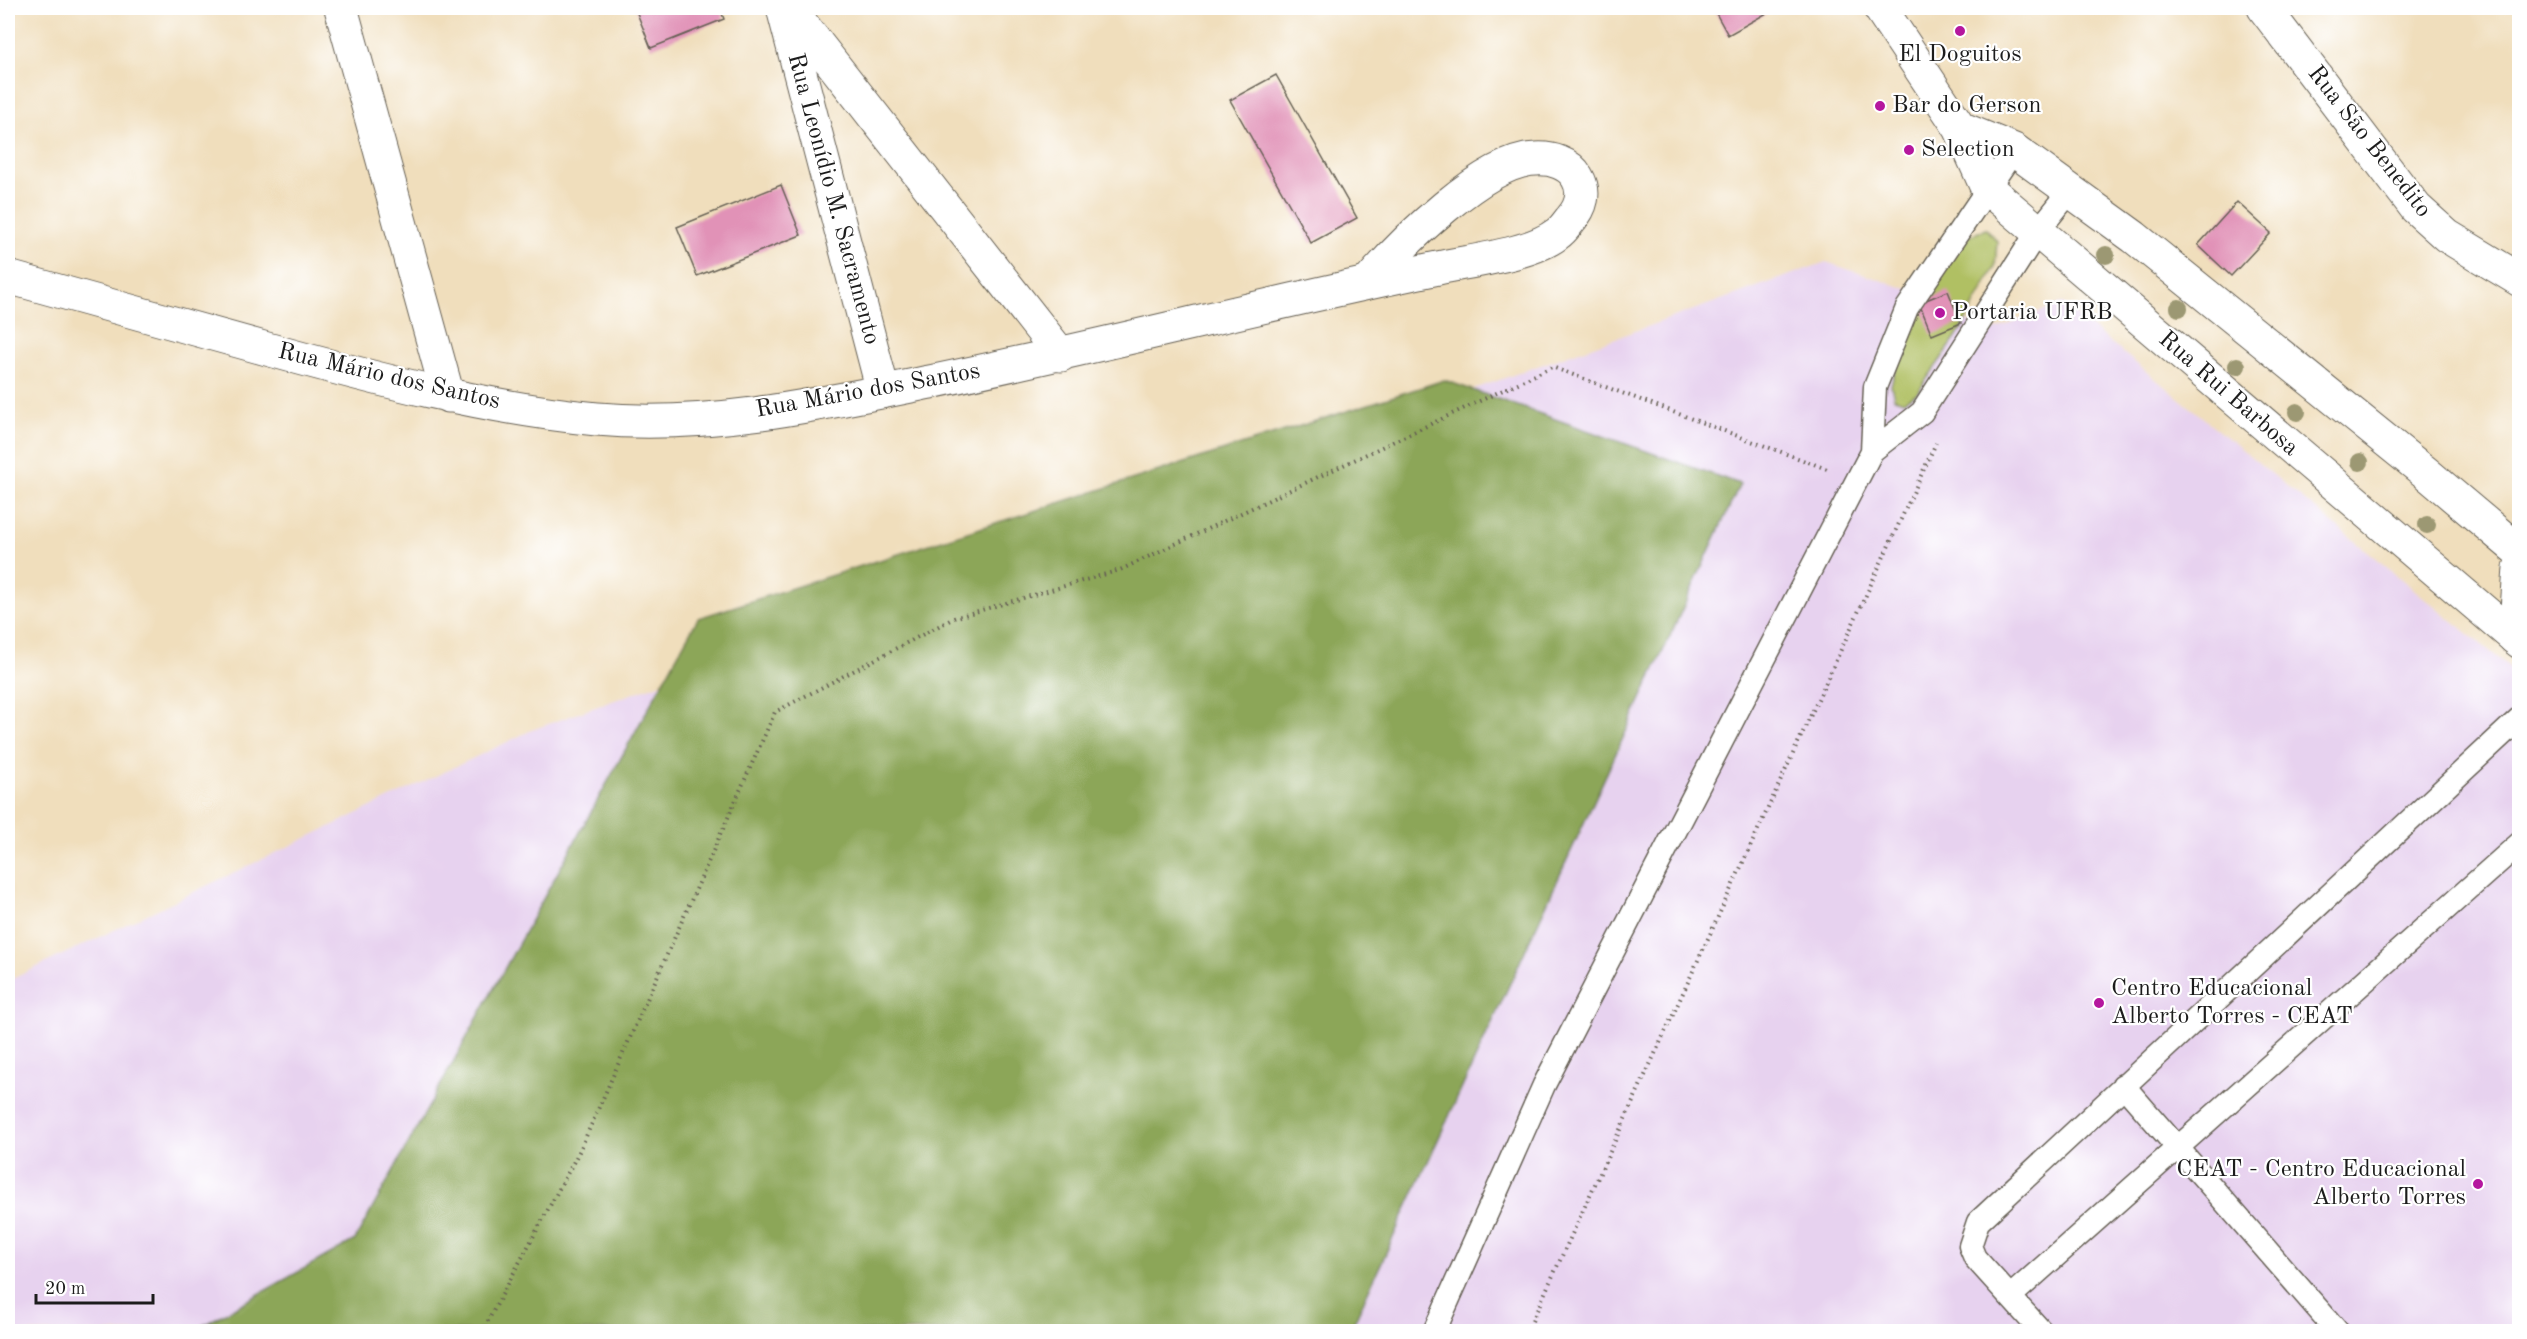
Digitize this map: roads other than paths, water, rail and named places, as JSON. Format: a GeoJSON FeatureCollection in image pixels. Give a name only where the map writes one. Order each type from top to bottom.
{"type":"FeatureCollection","features":[{"type":"Feature","properties":{"kind":"street"},"geometry":{"type":"LineString","coordinates":[[341,8],[448,396]]}},
{"type":"Feature","properties":{"kind":"street","name":"Rua Leonídio M. Sacramento"},"geometry":{"type":"LineString","coordinates":[[783,8],[883,391]]}},
{"type":"Feature","properties":{"kind":"street"},"geometry":{"type":"LineString","coordinates":[[789,8],[1061,355]]}},
{"type":"Feature","properties":{"kind":"street","name":"Rua Rui Barbosa"},"geometry":{"type":"LineString","coordinates":[[1880,8],[1960,128],[1987,188],[2517,640]]}},
{"type":"Feature","properties":{"kind":"street","name":"Rua São Benedito"},"geometry":{"type":"LineString","coordinates":[[2264,8],[2416,208],[2447,236],[2494,267],[2520,280]]}},
{"type":"Feature","properties":{"kind":"street"},"geometry":{"type":"LineString","coordinates":[[1960,128],[2014,150],[2071,190],[2152,252],[2425,472],[2520,552]]}},
{"type":"Feature","properties":{"kind":"street","name":"Rua Mário dos Santos"},"geometry":{"type":"LineString","coordinates":[[8,277],[448,396],[598,419],[682,420],[763,412],[883,391],[1061,355],[1369,282],[1517,252],[1556,236],[1579,211],[1583,189],[1573,170],[1549,158],[1526,159],[1499,170],[1454,201],[1414,234],[1369,282]]}},
{"type":"Feature","properties":{"kind":"street"},"geometry":{"type":"LineString","coordinates":[[2517,640],[2520,568]]}},
{"type":"Feature","properties":{"kind":"lane"},"geometry":{"type":"LineString","coordinates":[[1872,451],[1875,387],[1907,308],[2014,150]]}},
{"type":"Feature","properties":{"kind":"lane"},"geometry":{"type":"LineString","coordinates":[[1434,1332],[1544,1085],[1872,451],[1922,412],[2038,231],[2071,190]]}},
{"type":"Feature","properties":{"kind":"lane"},"geometry":{"type":"LineString","coordinates":[[2042,1332],[2012,1295],[1975,1258],[1970,1246],[1978,1222],[2520,717]]}},
{"type":"Feature","properties":{"kind":"lane"},"geometry":{"type":"LineString","coordinates":[[2012,1295],[2520,843]]}},
{"type":"Feature","properties":{"kind":"lane"},"geometry":{"type":"LineString","coordinates":[[2123,1085],[2338,1332]]}},
{"type":"Feature","properties":{"kind":"place","name":"El Doguitos"},"geometry":{"type":"Point","coordinates":[1960,31]}},
{"type":"Feature","properties":{"kind":"place","name":"Bar do Gerson"},"geometry":{"type":"Point","coordinates":[1880,106]}},
{"type":"Feature","properties":{"kind":"place","name":"Selection"},"geometry":{"type":"Point","coordinates":[1909,150]}},
{"type":"Feature","properties":{"kind":"place","name":"Portaria UFRB"},"geometry":{"type":"Point","coordinates":[1940,313]}},
{"type":"Feature","properties":{"kind":"place","name":"Centro Educacional Alberto Torres - CEAT"},"geometry":{"type":"Point","coordinates":[2099,1003]}},
{"type":"Feature","properties":{"kind":"place","name":"CEAT - Centro Educacional Alberto Torres"},"geometry":{"type":"Point","coordinates":[2478,1184]}}]}
